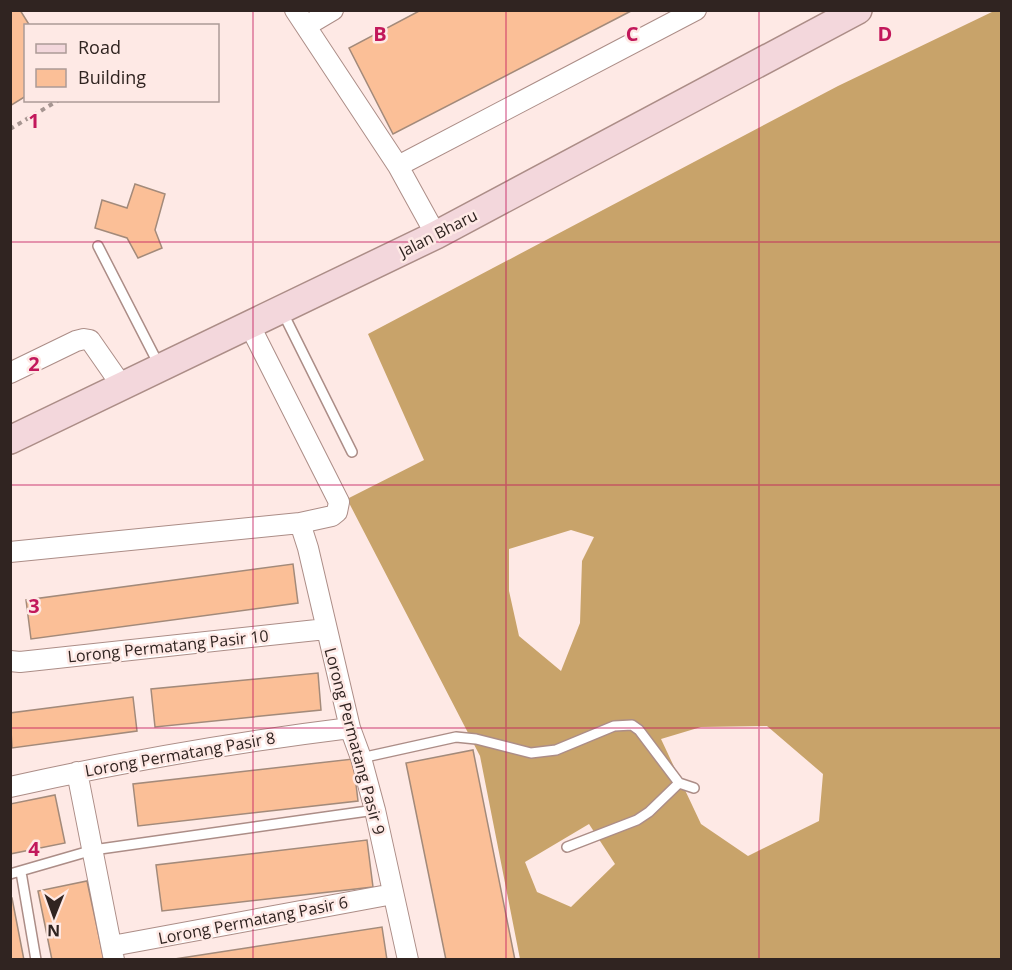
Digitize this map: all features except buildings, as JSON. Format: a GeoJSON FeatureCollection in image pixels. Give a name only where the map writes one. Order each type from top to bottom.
{"type":"FeatureCollection","features":[{"type":"Feature","properties":{"kind":"main road","name":"Jalan Bharu"},"geometry":{"type":"LineString","coordinates":[[10,440],[436,235],[858,10]]}},
{"type":"Feature","properties":{"kind":"street"},"geometry":{"type":"LineString","coordinates":[[333,10],[300,18],[398,166],[436,235]]}},
{"type":"Feature","properties":{"kind":"street"},"geometry":{"type":"LineString","coordinates":[[398,166],[696,10]]}},
{"type":"Feature","properties":{"kind":"street"},"geometry":{"type":"LineString","coordinates":[[10,552],[300,523],[332,516],[337,512],[339,502],[249,324]]}},
{"type":"Feature","properties":{"kind":"street"},"geometry":{"type":"LineString","coordinates":[[10,373],[76,340],[84,339],[90,340],[122,386]]}},
{"type":"Feature","properties":{"kind":"street","name":"Lorong Permatang Pasir 9"},"geometry":{"type":"LineString","coordinates":[[300,523],[308,548],[350,728],[375,810],[408,960]]}},
{"type":"Feature","properties":{"kind":"street","name":"Lorong Permatang Pasir 10"},"geometry":{"type":"LineString","coordinates":[[10,661],[32,661],[326,629]]}},
{"type":"Feature","properties":{"kind":"street","name":"Lorong Permatang Pasir 8"},"geometry":{"type":"LineString","coordinates":[[10,787],[78,772],[288,735],[350,728]]}},
{"type":"Feature","properties":{"kind":"street"},"geometry":{"type":"LineString","coordinates":[[78,772],[113,953]]}},
{"type":"Feature","properties":{"kind":"street","name":"Lorong Permatang Pasir 6"},"geometry":{"type":"LineString","coordinates":[[113,953],[393,894]]}},
{"type":"Feature","properties":{"kind":"lane"},"geometry":{"type":"LineString","coordinates":[[98,246],[160,367]]}},
{"type":"Feature","properties":{"kind":"lane"},"geometry":{"type":"LineString","coordinates":[[280,309],[352,452]]}},
{"type":"Feature","properties":{"kind":"lane"},"geometry":{"type":"LineString","coordinates":[[361,758],[456,737],[476,739],[531,753],[548,751],[570,746],[614,726],[632,725],[639,730],[679,783],[694,788]]}},
{"type":"Feature","properties":{"kind":"lane"},"geometry":{"type":"LineString","coordinates":[[567,847],[637,820],[649,812],[679,783]]}},
{"type":"Feature","properties":{"kind":"lane"},"geometry":{"type":"LineString","coordinates":[[10,874],[93,850],[375,810]]}},
{"type":"Feature","properties":{"kind":"lane"},"geometry":{"type":"LineString","coordinates":[[21,872],[36,960]]}},
{"type":"Feature","properties":{"kind":"path"},"geometry":{"type":"LineString","coordinates":[[10,129],[56,102]]}},
{"type":"Feature","properties":{"kind":"shaded area"},"geometry":{"type":"Polygon","coordinates":[[[994,11],[1001,11],[1001,959],[520,959],[480,756],[347,499],[424,460],[368,334],[838,86],[994,11]],[[571,530],[509,549],[509,591],[519,636],[561,671],[580,623],[582,561],[594,537],[571,530]],[[767,726],[701,727],[661,739],[701,824],[748,856],[819,821],[823,774],[767,726]],[[589,824],[525,862],[537,892],[571,907],[615,864],[589,824]]]}}]}
